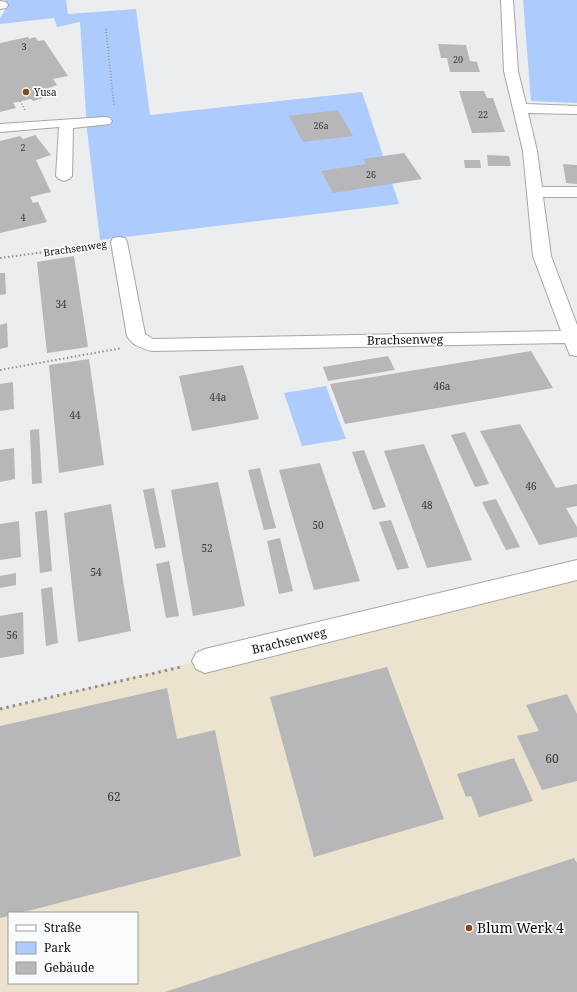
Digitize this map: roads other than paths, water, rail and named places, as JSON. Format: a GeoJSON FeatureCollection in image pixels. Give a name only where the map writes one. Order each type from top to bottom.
{"type":"FeatureCollection","features":[{"type":"Feature","properties":{"kind":"street","name":"Brachsenweg"},"geometry":{"type":"LineString","coordinates":[[119,242],[136,336],[141,341],[152,344],[575,344],[542,256],[530,151],[511,71],[507,0]]}},
{"type":"Feature","properties":{"kind":"street"},"geometry":{"type":"LineString","coordinates":[[519,108],[577,110]]}},
{"type":"Feature","properties":{"kind":"street"},"geometry":{"type":"LineString","coordinates":[[0,128],[105,121]]}},
{"type":"Feature","properties":{"kind":"street"},"geometry":{"type":"LineString","coordinates":[[64,124],[66,126],[64,176]]}},
{"type":"Feature","properties":{"kind":"street"},"geometry":{"type":"LineString","coordinates":[[534,192],[577,192]]}},
{"type":"Feature","properties":{"kind":"street","name":"Brachsenweg"},"geometry":{"type":"LineString","coordinates":[[205,661],[577,570]]}},
{"type":"Feature","properties":{"kind":"place","name":"Yusa"},"geometry":{"type":"Point","coordinates":[26,92]}},
{"type":"Feature","properties":{"kind":"place","name":"Blum Werk 4"},"geometry":{"type":"Point","coordinates":[469,928]}}]}
